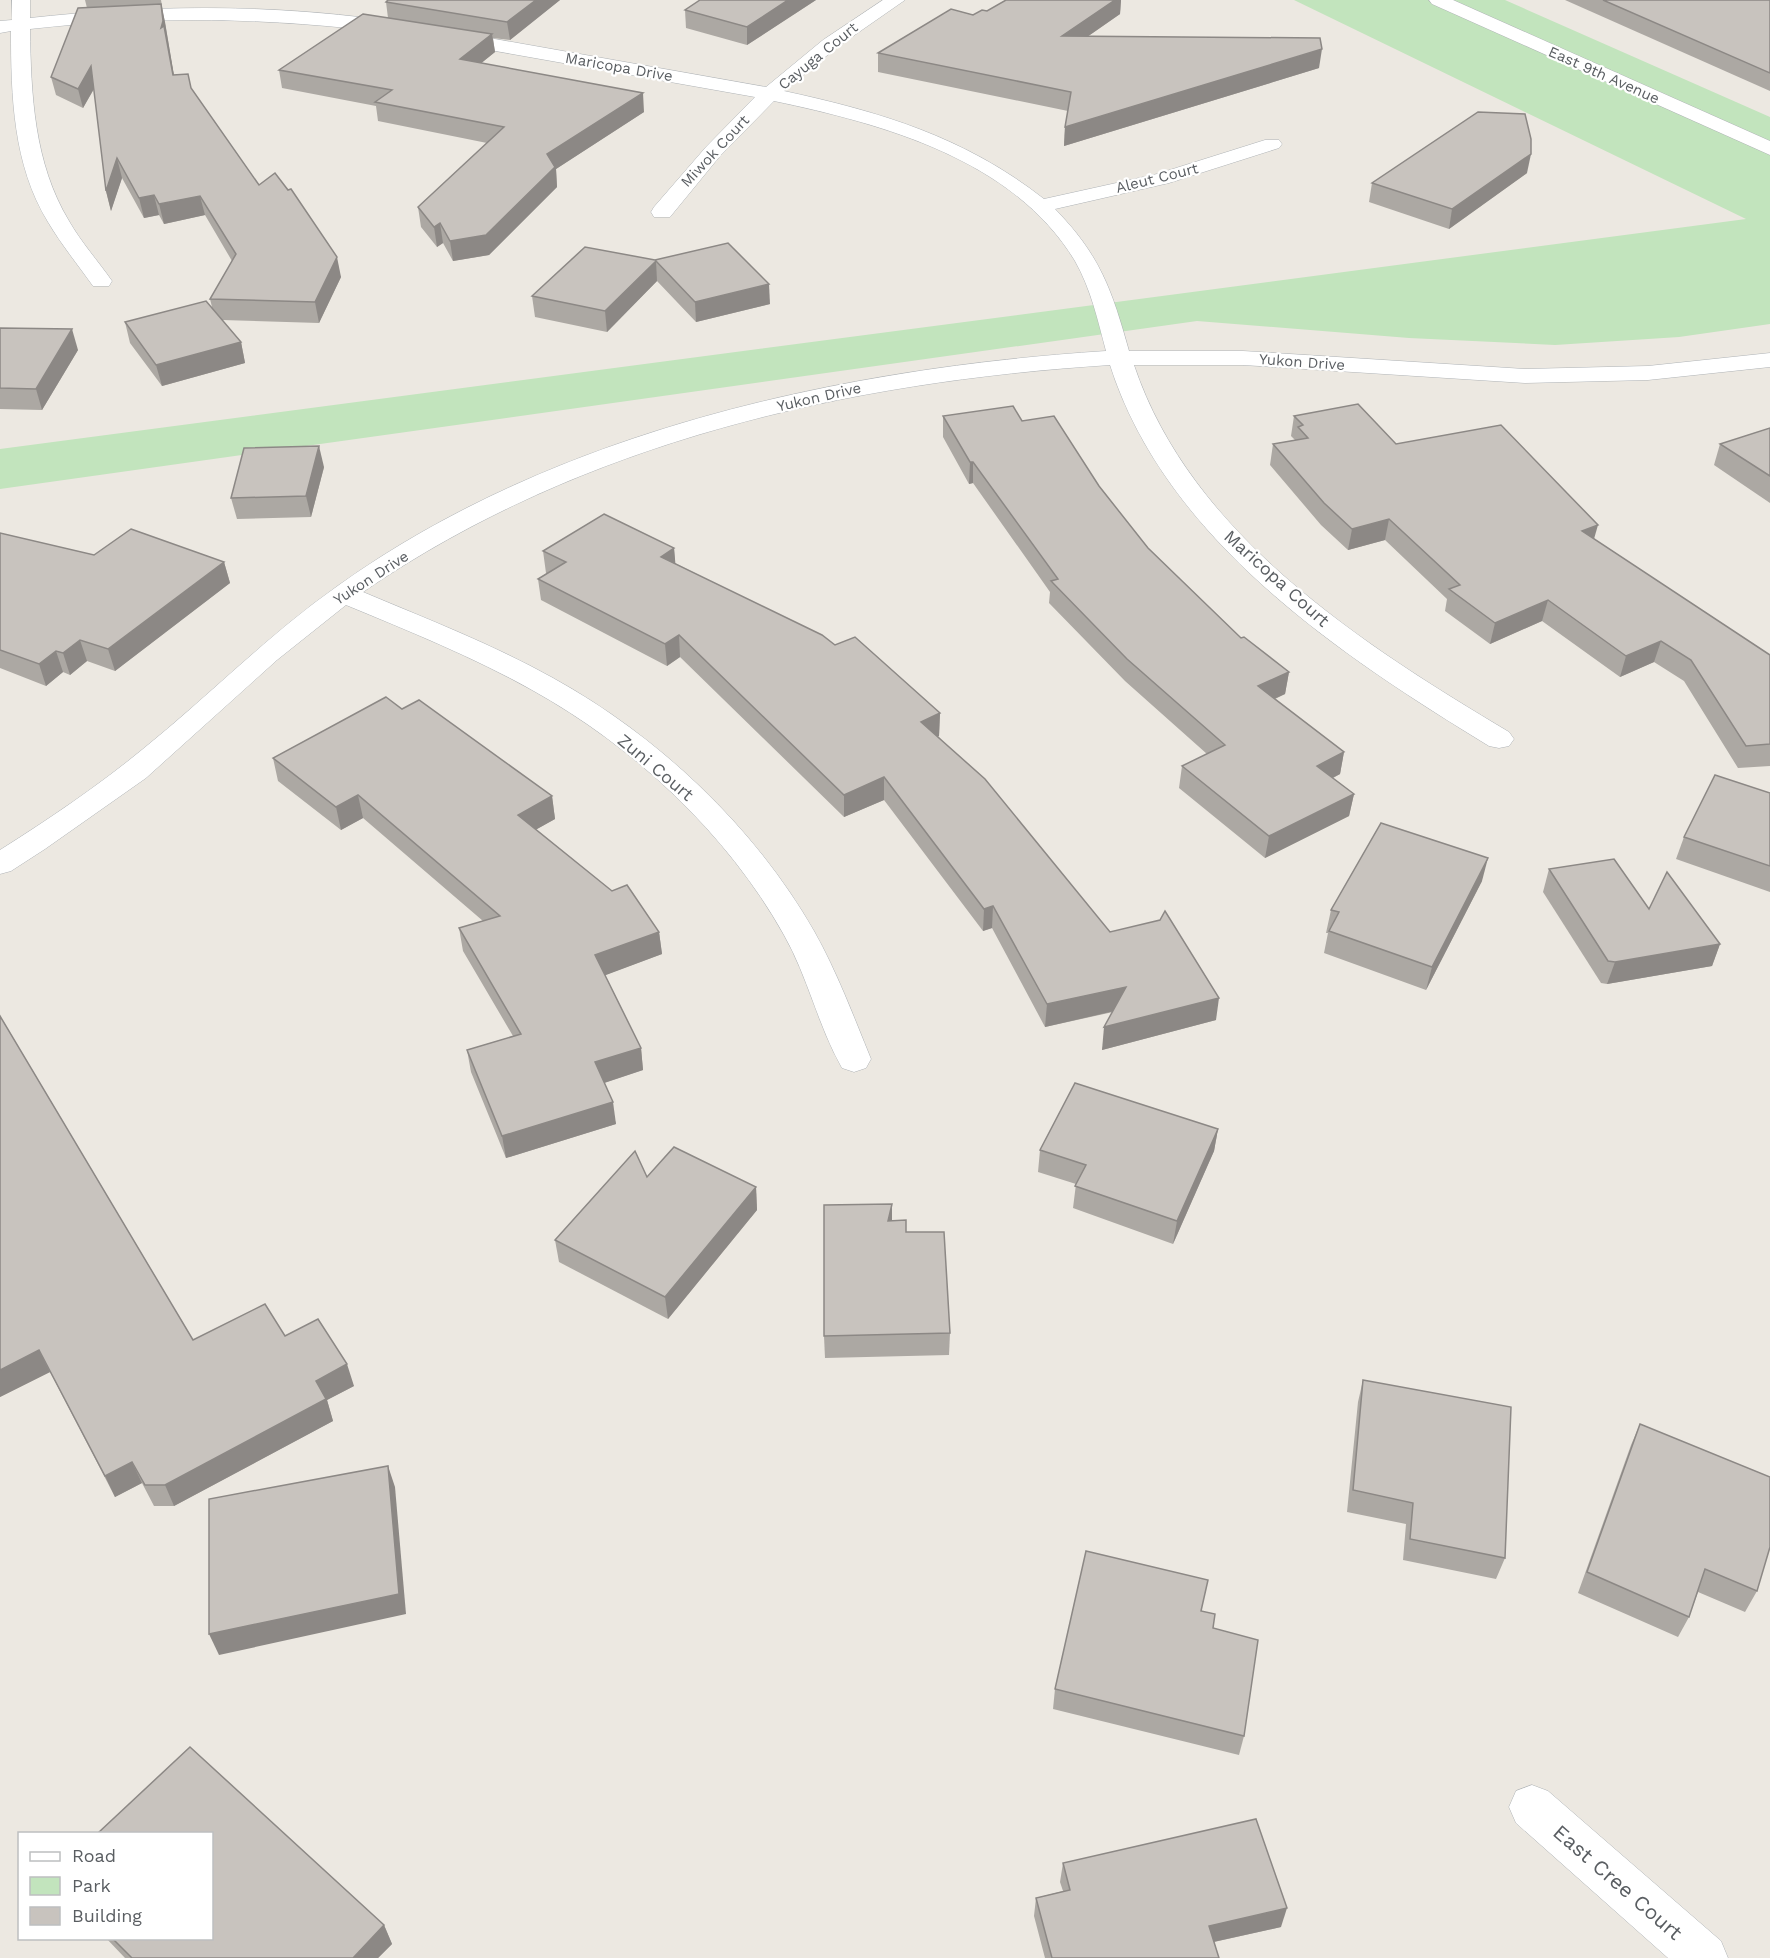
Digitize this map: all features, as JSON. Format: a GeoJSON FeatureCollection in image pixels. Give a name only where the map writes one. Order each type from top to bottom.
{"type":"FeatureCollection","features":[{"type":"Feature","properties":{"kind":"street"},"geometry":{"type":"LineString","coordinates":[[21,0],[25,129],[36,175],[57,219],[101,281]]}},
{"type":"Feature","properties":{"kind":"street","name":"Cayuga Court"},"geometry":{"type":"LineString","coordinates":[[771,94],[830,43],[896,0]]}},
{"type":"Feature","properties":{"kind":"street","name":"East 9th Avenue"},"geometry":{"type":"LineString","coordinates":[[1438,0],[1770,149]]}},
{"type":"Feature","properties":{"kind":"street"},"geometry":{"type":"LineString","coordinates":[[369,24],[390,6]]}},
{"type":"Feature","properties":{"kind":"street"},"geometry":{"type":"LineString","coordinates":[[0,27],[131,16],[215,15],[298,17],[408,29]]}},
{"type":"Feature","properties":{"kind":"street","name":"Maricopa Drive"},"geometry":{"type":"LineString","coordinates":[[431,33],[771,94],[858,114],[911,132],[1004,179],[1040,206],[1077,246],[1096,281],[1120,358]]}},
{"type":"Feature","properties":{"kind":"street","name":"Miwok Court"},"geometry":{"type":"LineString","coordinates":[[662,212],[701,162],[771,94]]}},
{"type":"Feature","properties":{"kind":"street","name":"Aleut Court"},"geometry":{"type":"LineString","coordinates":[[1040,206],[1162,179],[1272,144]]}},
{"type":"Feature","properties":{"kind":"street","name":"Yukon Drive"},"geometry":{"type":"LineString","coordinates":[[0,864],[48,834],[138,769],[286,638],[344,594],[464,520],[552,477],[738,415],[837,391],[931,375],[1021,364],[1120,358],[1213,357],[1447,373],[1552,376],[1648,373],[1770,360]]}},
{"type":"Feature","properties":{"kind":"street","name":"Maricopa Court"},"geometry":{"type":"LineString","coordinates":[[1120,358],[1138,408],[1170,463],[1214,520],[1271,578],[1341,637],[1424,695],[1499,740]]}},
{"type":"Feature","properties":{"kind":"street","name":"Zuni Court"},"geometry":{"type":"LineString","coordinates":[[344,594],[498,660],[571,700],[651,759],[710,814],[770,886],[818,969],[854,1059]]}},
{"type":"Feature","properties":{"kind":"street","name":"East Cree Court"},"geometry":{"type":"LineString","coordinates":[[1532,1807],[1704,1958]]}},
{"type":"Feature","properties":{"kind":"green space"},"geometry":{"type":"Polygon","coordinates":[[[1294,0],[1505,0],[1770,117],[1770,324],[1679,337],[1555,345],[1409,338],[1197,321],[0,489],[0,449],[1746,219],[1294,0]]]}},
{"type":"Feature","properties":{"kind":"building"},"geometry":{"type":"Polygon","coordinates":[[[388,0],[536,0],[507,22],[386,2],[388,0]]]}},
{"type":"Feature","properties":{"kind":"building"},"geometry":{"type":"Polygon","coordinates":[[[700,0],[788,0],[747,27],[685,10],[700,0]]]}},
{"type":"Feature","properties":{"kind":"building"},"geometry":{"type":"Polygon","coordinates":[[[1006,0],[1115,0],[1062,36],[1320,38],[1322,49],[1065,127],[1071,92],[878,53],[951,9],[973,15],[982,10],[987,11],[1006,0]]]}},
{"type":"Feature","properties":{"kind":"building"},"geometry":{"type":"Polygon","coordinates":[[[1603,0],[1770,0],[1770,73],[1603,0]]]}},
{"type":"Feature","properties":{"kind":"building"},"geometry":{"type":"Polygon","coordinates":[[[161,4],[163,21],[161,28],[164,26],[173,75],[188,74],[191,88],[259,185],[275,173],[288,190],[291,189],[337,257],[315,302],[210,299],[236,254],[200,196],[159,204],[154,195],[139,198],[117,158],[106,191],[91,66],[78,89],[51,77],[78,8],[161,4]]]}},
{"type":"Feature","properties":{"kind":"building"},"geometry":{"type":"Polygon","coordinates":[[[363,14],[492,34],[460,59],[643,93],[547,154],[555,167],[486,235],[450,241],[440,223],[434,227],[418,207],[504,127],[375,102],[392,90],[279,70],[363,14]]]}},
{"type":"Feature","properties":{"kind":"building"},"geometry":{"type":"Polygon","coordinates":[[[1478,112],[1525,114],[1531,139],[1531,154],[1452,209],[1372,183],[1478,112]]]}},
{"type":"Feature","properties":{"kind":"building"},"geometry":{"type":"Polygon","coordinates":[[[728,243],[769,284],[695,302],[656,261],[605,311],[532,296],[585,247],[655,260],[728,243]]]}},
{"type":"Feature","properties":{"kind":"building"},"geometry":{"type":"Polygon","coordinates":[[[206,301],[241,342],[156,365],[125,322],[206,301]]]}},
{"type":"Feature","properties":{"kind":"building"},"geometry":{"type":"Polygon","coordinates":[[[0,328],[72,329],[36,389],[0,388],[0,328]]]}},
{"type":"Feature","properties":{"kind":"building"},"geometry":{"type":"Polygon","coordinates":[[[1358,404],[1396,444],[1501,425],[1598,525],[1582,531],[1770,655],[1770,744],[1746,746],[1691,660],[1661,641],[1626,656],[1548,600],[1495,623],[1449,589],[1460,585],[1389,519],[1352,529],[1324,503],[1273,444],[1308,438],[1298,427],[1303,425],[1294,416],[1358,404]]]}},
{"type":"Feature","properties":{"kind":"building"},"geometry":{"type":"Polygon","coordinates":[[[1013,406],[1022,421],[1054,416],[1099,486],[1148,548],[1241,638],[1244,637],[1289,672],[1258,686],[1344,752],[1317,766],[1354,794],[1269,836],[1182,766],[1225,745],[1127,659],[1051,581],[1058,579],[973,462],[970,462],[943,416],[1013,406]]]}},
{"type":"Feature","properties":{"kind":"building"},"geometry":{"type":"Polygon","coordinates":[[[1770,428],[1770,476],[1720,444],[1770,428]]]}},
{"type":"Feature","properties":{"kind":"building"},"geometry":{"type":"Polygon","coordinates":[[[319,446],[306,496],[231,498],[244,448],[319,446]]]}},
{"type":"Feature","properties":{"kind":"building"},"geometry":{"type":"Polygon","coordinates":[[[604,514],[674,548],[661,557],[822,635],[835,645],[855,637],[940,713],[921,722],[985,779],[1110,932],[1160,920],[1165,911],[1219,998],[1104,1027],[1126,987],[1047,1004],[993,906],[984,909],[884,777],[844,795],[679,635],[665,644],[538,579],[566,562],[543,551],[604,514]]]}},
{"type":"Feature","properties":{"kind":"building"},"geometry":{"type":"Polygon","coordinates":[[[131,529],[224,562],[108,649],[80,640],[63,653],[56,651],[39,664],[0,650],[0,533],[94,555],[131,529]]]}},
{"type":"Feature","properties":{"kind":"building"},"geometry":{"type":"Polygon","coordinates":[[[386,697],[402,709],[419,700],[552,796],[518,815],[612,891],[627,885],[659,932],[595,955],[641,1048],[595,1062],[613,1102],[502,1136],[467,1050],[521,1034],[459,928],[500,916],[358,795],[336,807],[273,758],[386,697]]]}},
{"type":"Feature","properties":{"kind":"building"},"geometry":{"type":"Polygon","coordinates":[[[1715,775],[1770,793],[1770,866],[1684,837],[1715,775]]]}},
{"type":"Feature","properties":{"kind":"building"},"geometry":{"type":"Polygon","coordinates":[[[1381,823],[1488,858],[1432,967],[1329,931],[1339,912],[1331,910],[1381,823]]]}},
{"type":"Feature","properties":{"kind":"building"},"geometry":{"type":"Polygon","coordinates":[[[1614,859],[1649,909],[1667,872],[1720,944],[1615,962],[1608,961],[1549,869],[1614,859]]]}},
{"type":"Feature","properties":{"kind":"building"},"geometry":{"type":"Polygon","coordinates":[[[0,1016],[193,1340],[265,1304],[285,1336],[318,1319],[347,1364],[316,1381],[326,1399],[165,1485],[145,1485],[132,1462],[105,1476],[39,1350],[0,1370],[0,1016]]]}},
{"type":"Feature","properties":{"kind":"building"},"geometry":{"type":"Polygon","coordinates":[[[1075,1083],[1218,1129],[1177,1221],[1075,1186],[1086,1165],[1040,1150],[1075,1083]]]}},
{"type":"Feature","properties":{"kind":"building"},"geometry":{"type":"Polygon","coordinates":[[[674,1147],[756,1187],[665,1297],[555,1240],[635,1151],[647,1177],[674,1147]]]}},
{"type":"Feature","properties":{"kind":"building"},"geometry":{"type":"Polygon","coordinates":[[[892,1204],[888,1221],[906,1220],[906,1232],[944,1232],[950,1333],[824,1336],[824,1205],[892,1204]]]}},
{"type":"Feature","properties":{"kind":"building"},"geometry":{"type":"Polygon","coordinates":[[[1363,1380],[1511,1407],[1505,1558],[1410,1539],[1413,1503],[1353,1490],[1363,1380]]]}},
{"type":"Feature","properties":{"kind":"building"},"geometry":{"type":"Polygon","coordinates":[[[1640,1424],[1770,1477],[1770,1547],[1757,1591],[1705,1569],[1689,1617],[1587,1572],[1640,1424]]]}},
{"type":"Feature","properties":{"kind":"building"},"geometry":{"type":"Polygon","coordinates":[[[388,1466],[399,1594],[209,1634],[209,1499],[388,1466]]]}},
{"type":"Feature","properties":{"kind":"building"},"geometry":{"type":"Polygon","coordinates":[[[1086,1551],[1208,1580],[1201,1611],[1215,1614],[1213,1628],[1258,1640],[1244,1736],[1055,1689],[1086,1551]]]}},
{"type":"Feature","properties":{"kind":"building"},"geometry":{"type":"Polygon","coordinates":[[[190,1747],[384,1925],[353,1958],[132,1958],[114,1940],[213,1940],[213,1832],[99,1832],[190,1747]]]}},
{"type":"Feature","properties":{"kind":"building"},"geometry":{"type":"Polygon","coordinates":[[[1256,1819],[1287,1908],[1209,1926],[1219,1958],[1052,1958],[1036,1898],[1070,1890],[1063,1863],[1256,1819]]]}}]}
